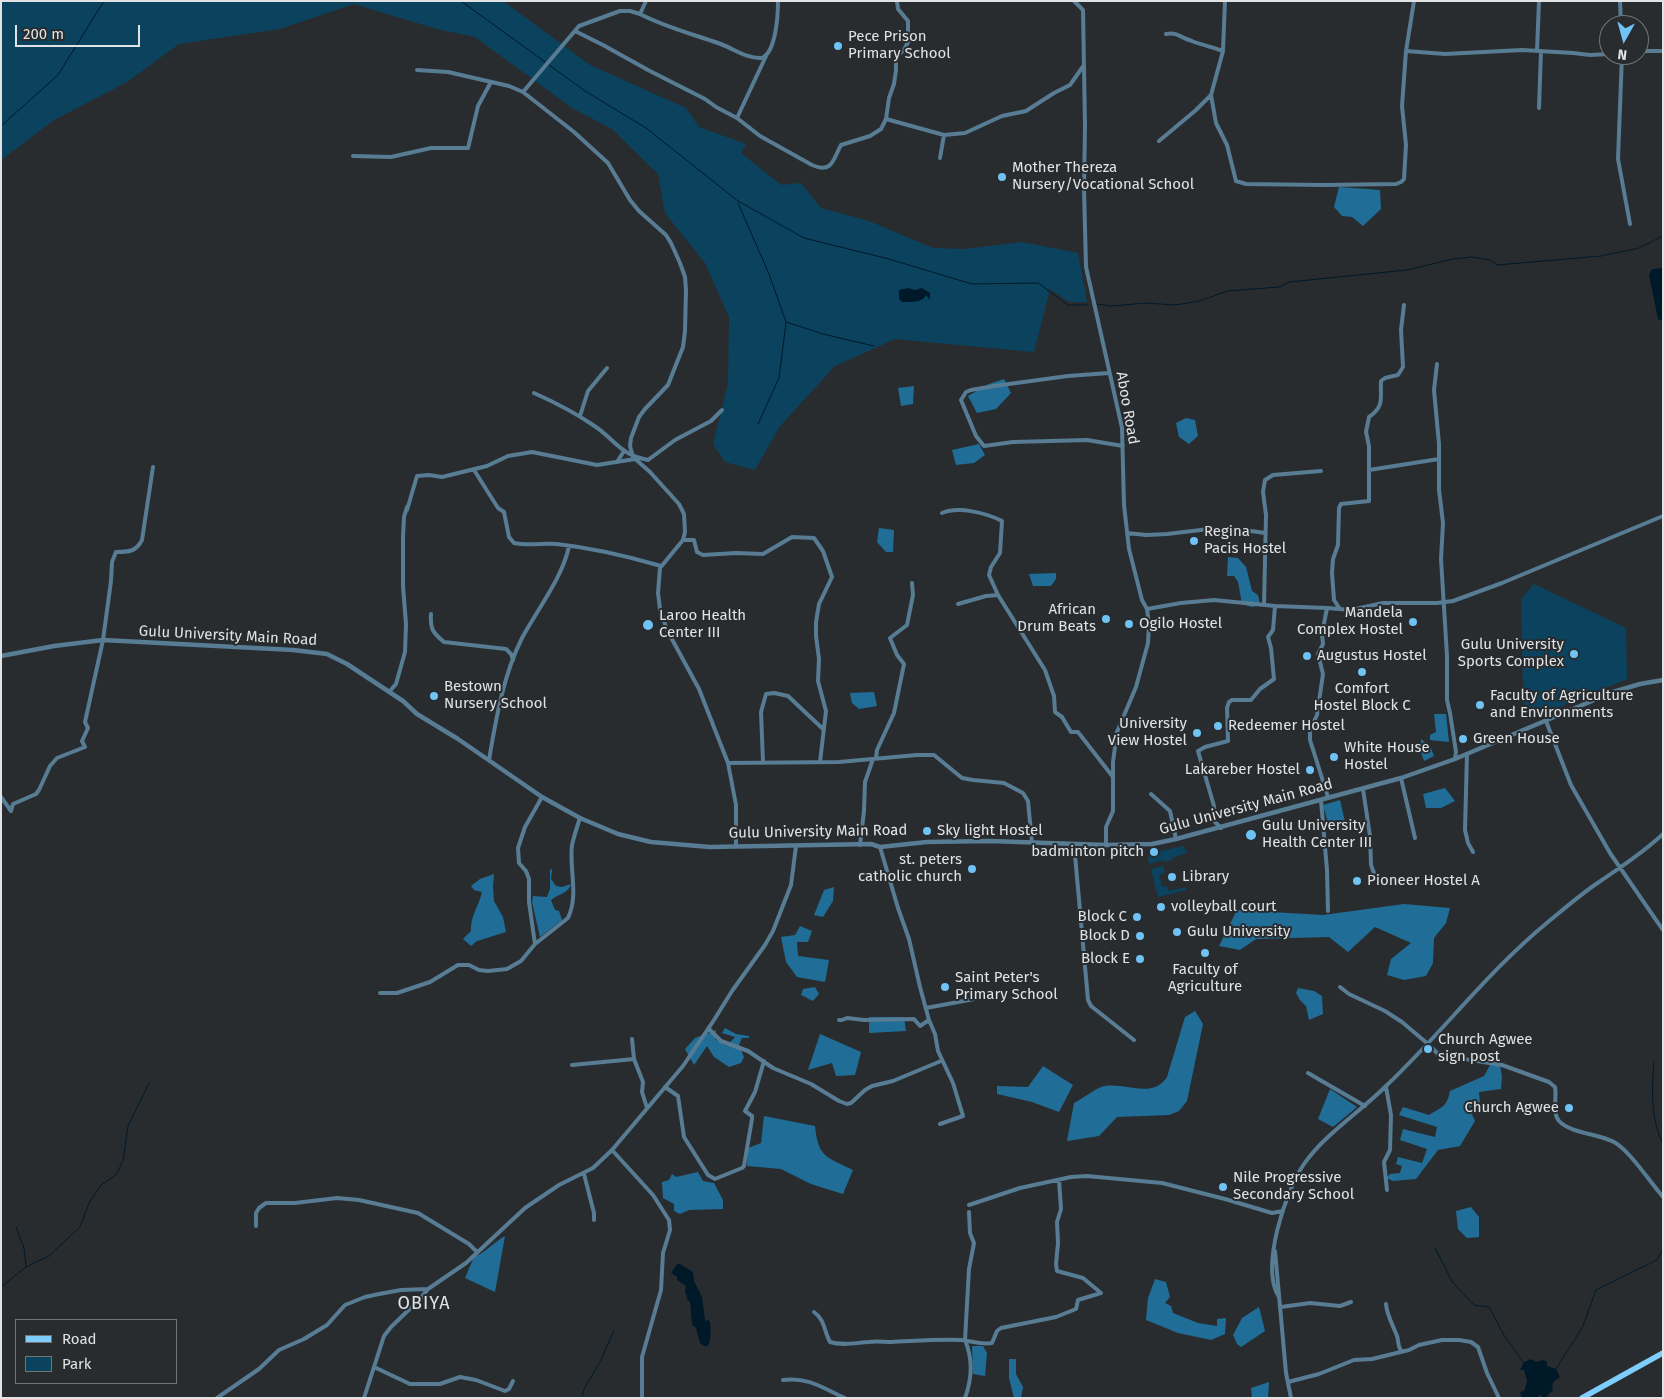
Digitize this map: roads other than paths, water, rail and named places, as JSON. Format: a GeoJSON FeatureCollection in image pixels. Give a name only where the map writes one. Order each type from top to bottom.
{"type":"FeatureCollection","features":[{"type":"Feature","properties":{"kind":"main road"},"geometry":{"type":"LineString","coordinates":[[1582,1398],[1663,1353]]}},
{"type":"Feature","properties":{"kind":"street"},"geometry":{"type":"LineString","coordinates":[[640,14],[646,1]]}},
{"type":"Feature","properties":{"kind":"street"},"geometry":{"type":"LineString","coordinates":[[737,118],[775,34],[779,12],[778,1]]}},
{"type":"Feature","properties":{"kind":"street"},"geometry":{"type":"LineString","coordinates":[[574,31],[704,98],[737,118],[760,136],[818,168],[830,166],[841,145],[860,140],[877,132],[881,129],[886,119],[896,70],[896,57],[904,50],[908,42],[908,21],[898,9],[897,1]]}},
{"type":"Feature","properties":{"kind":"street","name":"Aboo Road"},"geometry":{"type":"LineString","coordinates":[[1074,1],[1083,10],[1086,259],[1122,428],[1124,505],[1129,549],[1150,624],[1148,643],[1136,687],[1117,732],[1113,777],[1114,804],[1111,820],[1105,832],[1106,845]]}},
{"type":"Feature","properties":{"kind":"street"},"geometry":{"type":"LineString","coordinates":[[1226,1],[1223,51],[1211,95],[1216,122],[1227,145],[1235,179],[1246,184],[1323,186],[1396,184],[1401,182],[1405,174],[1406,145],[1402,106],[1406,51],[1414,1]]}},
{"type":"Feature","properties":{"kind":"street"},"geometry":{"type":"LineString","coordinates":[[1539,1],[1539,108]]}},
{"type":"Feature","properties":{"kind":"street"},"geometry":{"type":"LineString","coordinates":[[1620,1],[1621,15]]}},
{"type":"Feature","properties":{"kind":"street"},"geometry":{"type":"LineString","coordinates":[[523,92],[574,31],[584,23],[620,11],[640,14],[682,32],[718,43],[749,57],[759,59],[766,56]]}},
{"type":"Feature","properties":{"kind":"street"},"geometry":{"type":"LineString","coordinates":[[1166,34],[1180,34],[1187,40],[1202,43],[1223,51]]}},
{"type":"Feature","properties":{"kind":"street"},"geometry":{"type":"LineString","coordinates":[[1649,51],[1663,50]]}},
{"type":"Feature","properties":{"kind":"street"},"geometry":{"type":"LineString","coordinates":[[1406,51],[1445,54],[1539,51],[1599,55]]}},
{"type":"Feature","properties":{"kind":"street"},"geometry":{"type":"LineString","coordinates":[[886,119],[944,134],[965,133],[1002,116],[1026,111],[1060,89],[1070,85],[1084,65]]}},
{"type":"Feature","properties":{"kind":"street"},"geometry":{"type":"LineString","coordinates":[[1622,65],[1618,159],[1630,224]]}},
{"type":"Feature","properties":{"kind":"street"},"geometry":{"type":"LineString","coordinates":[[417,70],[448,72],[509,86],[523,92],[574,132],[608,163],[630,200],[639,211],[666,235],[671,243],[685,277],[685,331],[683,347],[668,386],[639,417],[630,438],[630,446],[634,458]]}},
{"type":"Feature","properties":{"kind":"street"},"geometry":{"type":"LineString","coordinates":[[354,156],[390,157],[431,148],[468,148],[478,106],[491,82]]}},
{"type":"Feature","properties":{"kind":"street"},"geometry":{"type":"LineString","coordinates":[[1159,141],[1211,95]]}},
{"type":"Feature","properties":{"kind":"street"},"geometry":{"type":"LineString","coordinates":[[940,158],[944,134]]}},
{"type":"Feature","properties":{"kind":"street"},"geometry":{"type":"LineString","coordinates":[[1340,609],[1334,600],[1332,573],[1333,560],[1338,544],[1339,508],[1341,504],[1369,501],[1369,446],[1366,432],[1368,419],[1380,406],[1382,379],[1398,375],[1403,367],[1402,330],[1404,305]]}},
{"type":"Feature","properties":{"kind":"street"},"geometry":{"type":"LineString","coordinates":[[1437,364],[1434,390],[1439,459],[1439,490],[1443,523],[1441,559],[1448,673],[1446,683],[1456,752],[1455,759]]}},
{"type":"Feature","properties":{"kind":"street"},"geometry":{"type":"LineString","coordinates":[[580,416],[588,391],[607,368]]}},
{"type":"Feature","properties":{"kind":"street"},"geometry":{"type":"LineString","coordinates":[[1109,373],[1068,376],[971,390],[966,392],[961,400],[976,436],[984,446],[1013,442],[1087,440],[1123,446]]}},
{"type":"Feature","properties":{"kind":"street"},"geometry":{"type":"LineString","coordinates":[[534,393],[580,416],[594,426],[642,465],[682,508],[685,520],[683,540],[661,566],[658,593],[662,616],[667,630],[699,689],[728,763],[736,805],[736,846]]}},
{"type":"Feature","properties":{"kind":"street"},"geometry":{"type":"LineString","coordinates":[[642,465],[674,440],[711,421],[722,410]]}},
{"type":"Feature","properties":{"kind":"street"},"geometry":{"type":"LineString","coordinates":[[617,462],[624,451]]}},
{"type":"Feature","properties":{"kind":"street"},"geometry":{"type":"LineString","coordinates":[[389,692],[396,684],[405,652],[404,517],[414,489],[416,476],[442,477],[487,466],[508,456],[532,452],[596,464],[634,458],[648,460]]}},
{"type":"Feature","properties":{"kind":"street"},"geometry":{"type":"LineString","coordinates":[[1369,470],[1439,459]]}},
{"type":"Feature","properties":{"kind":"street"},"geometry":{"type":"LineString","coordinates":[[1,796],[11,811],[13,804],[32,796],[39,790],[50,766],[57,758],[85,746],[82,741],[88,728],[85,722],[103,640],[113,558],[116,552],[135,550],[142,540],[154,468]]}},
{"type":"Feature","properties":{"kind":"street"},"geometry":{"type":"LineString","coordinates":[[474,470],[498,508],[504,512],[509,537],[512,541],[518,544],[552,544],[608,552],[661,566]]}},
{"type":"Feature","properties":{"kind":"street"},"geometry":{"type":"LineString","coordinates":[[1264,605],[1266,515],[1263,486],[1267,477],[1273,474],[1321,471]]}},
{"type":"Feature","properties":{"kind":"street"},"geometry":{"type":"LineString","coordinates":[[942,513],[951,510],[981,513],[1002,521],[1000,553],[991,567],[989,575],[998,595],[1046,670],[1054,696],[1055,712],[1062,717],[1071,732],[1078,732],[1113,777]]}},
{"type":"Feature","properties":{"kind":"street"},"geometry":{"type":"LineString","coordinates":[[1147,609],[1214,600],[1275,606],[1351,610],[1383,603],[1444,603],[1497,585],[1663,516]]}},
{"type":"Feature","properties":{"kind":"street"},"geometry":{"type":"LineString","coordinates":[[1127,533],[1160,535],[1209,529],[1265,533]]}},
{"type":"Feature","properties":{"kind":"street"},"geometry":{"type":"LineString","coordinates":[[683,540],[694,540],[697,552],[703,554],[763,554],[792,537],[812,538],[816,540],[823,551],[832,577],[819,604],[816,622],[819,659],[818,681],[826,711],[820,762]]}},
{"type":"Feature","properties":{"kind":"street"},"geometry":{"type":"LineString","coordinates":[[489,760],[496,716],[513,661],[522,640],[561,570],[569,546]]}},
{"type":"Feature","properties":{"kind":"street"},"geometry":{"type":"LineString","coordinates":[[860,845],[865,782],[894,713],[903,674],[904,664],[897,655],[890,638],[907,625],[913,595],[912,583]]}},
{"type":"Feature","properties":{"kind":"street"},"geometry":{"type":"LineString","coordinates":[[958,604],[986,596],[998,595]]}},
{"type":"Feature","properties":{"kind":"street"},"geometry":{"type":"LineString","coordinates":[[1221,828],[1215,822],[1214,806],[1198,751],[1228,740],[1227,708],[1229,702],[1232,700],[1251,700],[1255,694],[1274,679],[1268,637],[1273,630],[1275,606]]}},
{"type":"Feature","properties":{"kind":"street"},"geometry":{"type":"LineString","coordinates":[[1327,608],[1322,634],[1324,644],[1318,654],[1323,671],[1321,693],[1317,718],[1310,730],[1310,736],[1312,752],[1328,798]]}},
{"type":"Feature","properties":{"kind":"street"},"geometry":{"type":"LineString","coordinates":[[432,614],[430,625],[438,638],[444,642],[506,649],[511,654],[513,661]]}},
{"type":"Feature","properties":{"kind":"street","name":"Gulu University Main Road"},"geometry":{"type":"LineString","coordinates":[[1,656],[54,646],[103,640],[318,653],[335,657],[403,701],[417,714],[458,739],[542,797],[580,818],[618,834],[651,842],[710,846],[871,844],[880,847],[927,842],[989,841],[1106,845],[1152,844],[1221,828],[1328,798],[1364,790],[1455,759],[1614,692],[1640,684],[1663,680]]}},
{"type":"Feature","properties":{"kind":"street"},"geometry":{"type":"LineString","coordinates":[[763,762],[761,712],[766,694],[774,693],[788,696],[823,729]]}},
{"type":"Feature","properties":{"kind":"street"},"geometry":{"type":"LineString","coordinates":[[1546,721],[1571,785],[1620,869],[1663,930]]}},
{"type":"Feature","properties":{"kind":"street"},"geometry":{"type":"LineString","coordinates":[[728,763],[860,761],[917,754],[934,755],[962,778],[1004,783],[1019,790],[1028,801],[1032,843]]}},
{"type":"Feature","properties":{"kind":"street"},"geometry":{"type":"LineString","coordinates":[[1467,754],[1465,830],[1468,843],[1473,852]]}},
{"type":"Feature","properties":{"kind":"street"},"geometry":{"type":"LineString","coordinates":[[1401,778],[1415,838]]}},
{"type":"Feature","properties":{"kind":"street"},"geometry":{"type":"LineString","coordinates":[[1364,790],[1370,836],[1371,865],[1374,873]]}},
{"type":"Feature","properties":{"kind":"street"},"geometry":{"type":"LineString","coordinates":[[1151,794],[1170,811],[1176,839]]}},
{"type":"Feature","properties":{"kind":"street"},"geometry":{"type":"LineString","coordinates":[[535,944],[529,902],[529,879],[526,871],[519,863],[518,848],[525,827],[542,797]]}},
{"type":"Feature","properties":{"kind":"street"},"geometry":{"type":"LineString","coordinates":[[1321,800],[1327,870],[1328,910]]}},
{"type":"Feature","properties":{"kind":"street"},"geometry":{"type":"LineString","coordinates":[[380,994],[397,993],[430,982],[458,965],[469,965],[479,970],[488,971],[507,969],[521,961],[535,944],[568,918],[573,900],[572,845],[580,818]]}},
{"type":"Feature","properties":{"kind":"street"},"geometry":{"type":"LineString","coordinates":[[1290,1398],[1281,1307],[1272,1279],[1271,1264],[1275,1249],[1275,1239],[1283,1211],[1298,1175],[1313,1152],[1331,1133],[1386,1087],[1428,1044],[1489,976],[1523,943],[1598,882],[1620,869],[1663,834]]}},
{"type":"Feature","properties":{"kind":"street"},"geometry":{"type":"LineString","coordinates":[[1074,844],[1088,1000],[1091,1006],[1134,1040]]}},
{"type":"Feature","properties":{"kind":"street"},"geometry":{"type":"LineString","coordinates":[[364,1398],[384,1336],[391,1327],[420,1300],[428,1289],[457,1270],[530,1204],[559,1185],[593,1168],[612,1150],[683,1066],[773,931],[791,885],[796,846]]}},
{"type":"Feature","properties":{"kind":"street"},"geometry":{"type":"LineString","coordinates":[[880,847],[909,939],[935,1040],[959,1099],[963,1116],[940,1124]]}},
{"type":"Feature","properties":{"kind":"street"},"geometry":{"type":"LineString","coordinates":[[1340,987],[1349,994],[1385,1011],[1402,1022],[1439,1056],[1502,1065],[1549,1082],[1555,1087],[1556,1116],[1560,1122],[1618,1144],[1663,1197]]}},
{"type":"Feature","properties":{"kind":"street"},"geometry":{"type":"LineString","coordinates":[[926,1008],[996,995]]}},
{"type":"Feature","properties":{"kind":"street"},"geometry":{"type":"LineString","coordinates":[[839,1020],[847,1018],[864,1020],[914,1019],[920,1026],[929,1020]]}},
{"type":"Feature","properties":{"kind":"street"},"geometry":{"type":"LineString","coordinates":[[709,1029],[721,1041],[748,1051],[773,1068],[811,1084],[847,1104],[851,1103],[872,1086],[893,1081],[942,1061]]}},
{"type":"Feature","properties":{"kind":"street"},"geometry":{"type":"LineString","coordinates":[[632,1039],[634,1059],[643,1082],[642,1092],[647,1108]]}},
{"type":"Feature","properties":{"kind":"street"},"geometry":{"type":"LineString","coordinates":[[572,1065],[634,1059]]}},
{"type":"Feature","properties":{"kind":"street"},"geometry":{"type":"LineString","coordinates":[[665,1087],[678,1096],[684,1137],[708,1175],[715,1179],[744,1166],[752,1118],[745,1111],[756,1092],[764,1061]]}},
{"type":"Feature","properties":{"kind":"street"},"geometry":{"type":"LineString","coordinates":[[1308,1073],[1365,1106]]}},
{"type":"Feature","properties":{"kind":"street"},"geometry":{"type":"LineString","coordinates":[[1386,1087],[1392,1115],[1390,1150],[1384,1162],[1387,1190]]}},
{"type":"Feature","properties":{"kind":"street"},"geometry":{"type":"LineString","coordinates":[[612,1150],[653,1195],[669,1220],[669,1236],[663,1252],[662,1290],[642,1357],[642,1398]]}},
{"type":"Feature","properties":{"kind":"street"},"geometry":{"type":"LineString","coordinates":[[584,1174],[594,1220]]}},
{"type":"Feature","properties":{"kind":"street"},"geometry":{"type":"LineString","coordinates":[[969,1205],[1020,1188],[1087,1176],[1162,1183],[1225,1198],[1272,1213],[1283,1211]]}},
{"type":"Feature","properties":{"kind":"street"},"geometry":{"type":"LineString","coordinates":[[814,1312],[823,1321],[830,1342],[834,1343],[966,1340],[974,1343],[992,1344],[1000,1328],[1056,1317],[1076,1309],[1080,1299],[1101,1294],[1089,1281],[1057,1271],[1057,1222],[1060,1209],[1059,1180]]}},
{"type":"Feature","properties":{"kind":"street"},"geometry":{"type":"LineString","coordinates":[[256,1226],[256,1213],[266,1203],[295,1203],[337,1198],[359,1200],[418,1213],[469,1244],[477,1252]]}},
{"type":"Feature","properties":{"kind":"street"},"geometry":{"type":"LineString","coordinates":[[965,1398],[971,1370],[969,1348],[966,1340],[969,1269],[974,1243],[970,1232],[969,1212]]}},
{"type":"Feature","properties":{"kind":"street"},"geometry":{"type":"LineString","coordinates":[[1272,1213],[1280,1223]]}},
{"type":"Feature","properties":{"kind":"street"},"geometry":{"type":"LineString","coordinates":[[217,1398],[259,1369],[279,1350],[304,1339],[327,1325],[345,1305],[379,1294],[401,1290],[428,1289]]}},
{"type":"Feature","properties":{"kind":"street"},"geometry":{"type":"LineString","coordinates":[[1281,1307],[1313,1303],[1340,1306],[1351,1302]]}},
{"type":"Feature","properties":{"kind":"street"},"geometry":{"type":"LineString","coordinates":[[1386,1304],[1387,1313],[1397,1335],[1397,1344],[1401,1351]]}},
{"type":"Feature","properties":{"kind":"street"},"geometry":{"type":"LineString","coordinates":[[1288,1382],[1319,1374],[1354,1360],[1372,1359],[1442,1340],[1459,1340],[1475,1344],[1478,1347],[1487,1374],[1499,1398]]}},
{"type":"Feature","properties":{"kind":"street"},"geometry":{"type":"LineString","coordinates":[[374,1367],[406,1383],[412,1384],[440,1384],[460,1377],[476,1380],[505,1391],[509,1389],[512,1381]]}},
{"type":"Feature","properties":{"kind":"street"},"geometry":{"type":"LineString","coordinates":[[783,1380],[810,1381],[845,1398]]}},
{"type":"Feature","properties":{"kind":"waterway"},"geometry":{"type":"LineString","coordinates":[[1,126],[58,75],[104,1]]}},
{"type":"Feature","properties":{"kind":"waterway"},"geometry":{"type":"LineString","coordinates":[[461,1],[585,91],[646,128],[738,201],[804,238],[889,259],[972,284],[1038,283],[1068,305],[1087,305]]}},
{"type":"Feature","properties":{"kind":"waterway"},"geometry":{"type":"LineString","coordinates":[[738,203],[769,274],[786,322],[823,334],[874,346]]}},
{"type":"Feature","properties":{"kind":"waterway"},"geometry":{"type":"LineString","coordinates":[[1096,304],[1111,306],[1146,303],[1175,305],[1200,301],[1227,291],[1279,287],[1289,282],[1407,270],[1453,259],[1471,257],[1490,260],[1497,265],[1601,256],[1639,248],[1663,236]]}},
{"type":"Feature","properties":{"kind":"waterway"},"geometry":{"type":"LineString","coordinates":[[758,424],[779,378],[786,323]]}},
{"type":"Feature","properties":{"kind":"waterway"},"geometry":{"type":"LineString","coordinates":[[1654,1062],[1654,1114],[1663,1144]]}},
{"type":"Feature","properties":{"kind":"waterway"},"geometry":{"type":"LineString","coordinates":[[1,1287],[26,1267],[49,1256],[80,1227],[89,1203],[101,1185],[116,1175],[123,1161],[128,1126],[149,1083]]}},
{"type":"Feature","properties":{"kind":"waterway"},"geometry":{"type":"LineString","coordinates":[[16,1227],[24,1248],[26,1267]]}},
{"type":"Feature","properties":{"kind":"waterway"},"geometry":{"type":"LineString","coordinates":[[1435,1248],[1453,1283],[1474,1305],[1489,1307],[1505,1337],[1524,1363]]}},
{"type":"Feature","properties":{"kind":"waterway"},"geometry":{"type":"LineString","coordinates":[[1556,1369],[1583,1326],[1596,1290],[1657,1260],[1663,1249]]}},
{"type":"Feature","properties":{"kind":"waterway"},"geometry":{"type":"LineString","coordinates":[[582,1398],[584,1389],[601,1360],[614,1330]]}},
{"type":"Feature","properties":{"kind":"place","name":"Pece Prison Primary School"},"geometry":{"type":"Point","coordinates":[838,46]}},
{"type":"Feature","properties":{"kind":"place","name":"Mother Thereza Nursery/Vocational School"},"geometry":{"type":"Point","coordinates":[1002,177]}},
{"type":"Feature","properties":{"kind":"place","name":"Regina Pacis Hostel"},"geometry":{"type":"Point","coordinates":[1194,541]}},
{"type":"Feature","properties":{"kind":"place","name":"African Drum Beats"},"geometry":{"type":"Point","coordinates":[1106,619]}},
{"type":"Feature","properties":{"kind":"place","name":"Mandela Complex Hostel"},"geometry":{"type":"Point","coordinates":[1413,622]}},
{"type":"Feature","properties":{"kind":"place","name":"Ogilo Hostel"},"geometry":{"type":"Point","coordinates":[1129,624]}},
{"type":"Feature","properties":{"kind":"place","name":"Laroo Health Center III"},"geometry":{"type":"Point","coordinates":[648,625]}},
{"type":"Feature","properties":{"kind":"place","name":"Gulu University Sports Complex"},"geometry":{"type":"Point","coordinates":[1574,654]}},
{"type":"Feature","properties":{"kind":"place","name":"Augustus Hostel"},"geometry":{"type":"Point","coordinates":[1307,656]}},
{"type":"Feature","properties":{"kind":"place","name":"Comfort Hostel Block C"},"geometry":{"type":"Point","coordinates":[1362,672]}},
{"type":"Feature","properties":{"kind":"place","name":"Bestown Nursery School"},"geometry":{"type":"Point","coordinates":[434,696]}},
{"type":"Feature","properties":{"kind":"place","name":"Faculty of Agriculture and Environments"},"geometry":{"type":"Point","coordinates":[1480,705]}},
{"type":"Feature","properties":{"kind":"place","name":"Redeemer Hostel"},"geometry":{"type":"Point","coordinates":[1218,726]}},
{"type":"Feature","properties":{"kind":"place","name":"University View Hostel"},"geometry":{"type":"Point","coordinates":[1197,733]}},
{"type":"Feature","properties":{"kind":"place","name":"Green House"},"geometry":{"type":"Point","coordinates":[1463,739]}},
{"type":"Feature","properties":{"kind":"place","name":"White House Hostel"},"geometry":{"type":"Point","coordinates":[1334,757]}},
{"type":"Feature","properties":{"kind":"place","name":"Lakareber Hostel"},"geometry":{"type":"Point","coordinates":[1310,770]}},
{"type":"Feature","properties":{"kind":"place","name":"Sky light Hostel"},"geometry":{"type":"Point","coordinates":[927,831]}},
{"type":"Feature","properties":{"kind":"place","name":"Gulu University Health Center III"},"geometry":{"type":"Point","coordinates":[1251,835]}},
{"type":"Feature","properties":{"kind":"place","name":"badminton pitch"},"geometry":{"type":"Point","coordinates":[1154,852]}},
{"type":"Feature","properties":{"kind":"place","name":"st. peters catholic church"},"geometry":{"type":"Point","coordinates":[972,869]}},
{"type":"Feature","properties":{"kind":"place","name":"Library"},"geometry":{"type":"Point","coordinates":[1172,877]}},
{"type":"Feature","properties":{"kind":"place","name":"Pioneer Hostel A"},"geometry":{"type":"Point","coordinates":[1357,881]}},
{"type":"Feature","properties":{"kind":"place","name":"volleyball court"},"geometry":{"type":"Point","coordinates":[1161,907]}},
{"type":"Feature","properties":{"kind":"place","name":"Block C"},"geometry":{"type":"Point","coordinates":[1137,917]}},
{"type":"Feature","properties":{"kind":"place","name":"Gulu University"},"geometry":{"type":"Point","coordinates":[1177,932]}},
{"type":"Feature","properties":{"kind":"place","name":"Block D"},"geometry":{"type":"Point","coordinates":[1140,936]}},
{"type":"Feature","properties":{"kind":"place","name":"Faculty of Agriculture"},"geometry":{"type":"Point","coordinates":[1205,953]}},
{"type":"Feature","properties":{"kind":"place","name":"Block E"},"geometry":{"type":"Point","coordinates":[1140,959]}},
{"type":"Feature","properties":{"kind":"place","name":"Saint Peter's Primary School"},"geometry":{"type":"Point","coordinates":[945,987]}},
{"type":"Feature","properties":{"kind":"place","name":"Church Agwee sign post"},"geometry":{"type":"Point","coordinates":[1428,1049]}},
{"type":"Feature","properties":{"kind":"place","name":"Church Agwee"},"geometry":{"type":"Point","coordinates":[1569,1108]}},
{"type":"Feature","properties":{"kind":"place","name":"Nile Progressive Secondary School"},"geometry":{"type":"Point","coordinates":[1223,1187]}},
{"type":"Feature","properties":{"kind":"district","name":"OBIYA"},"geometry":{"type":"Point","coordinates":[424,1304]}}]}
